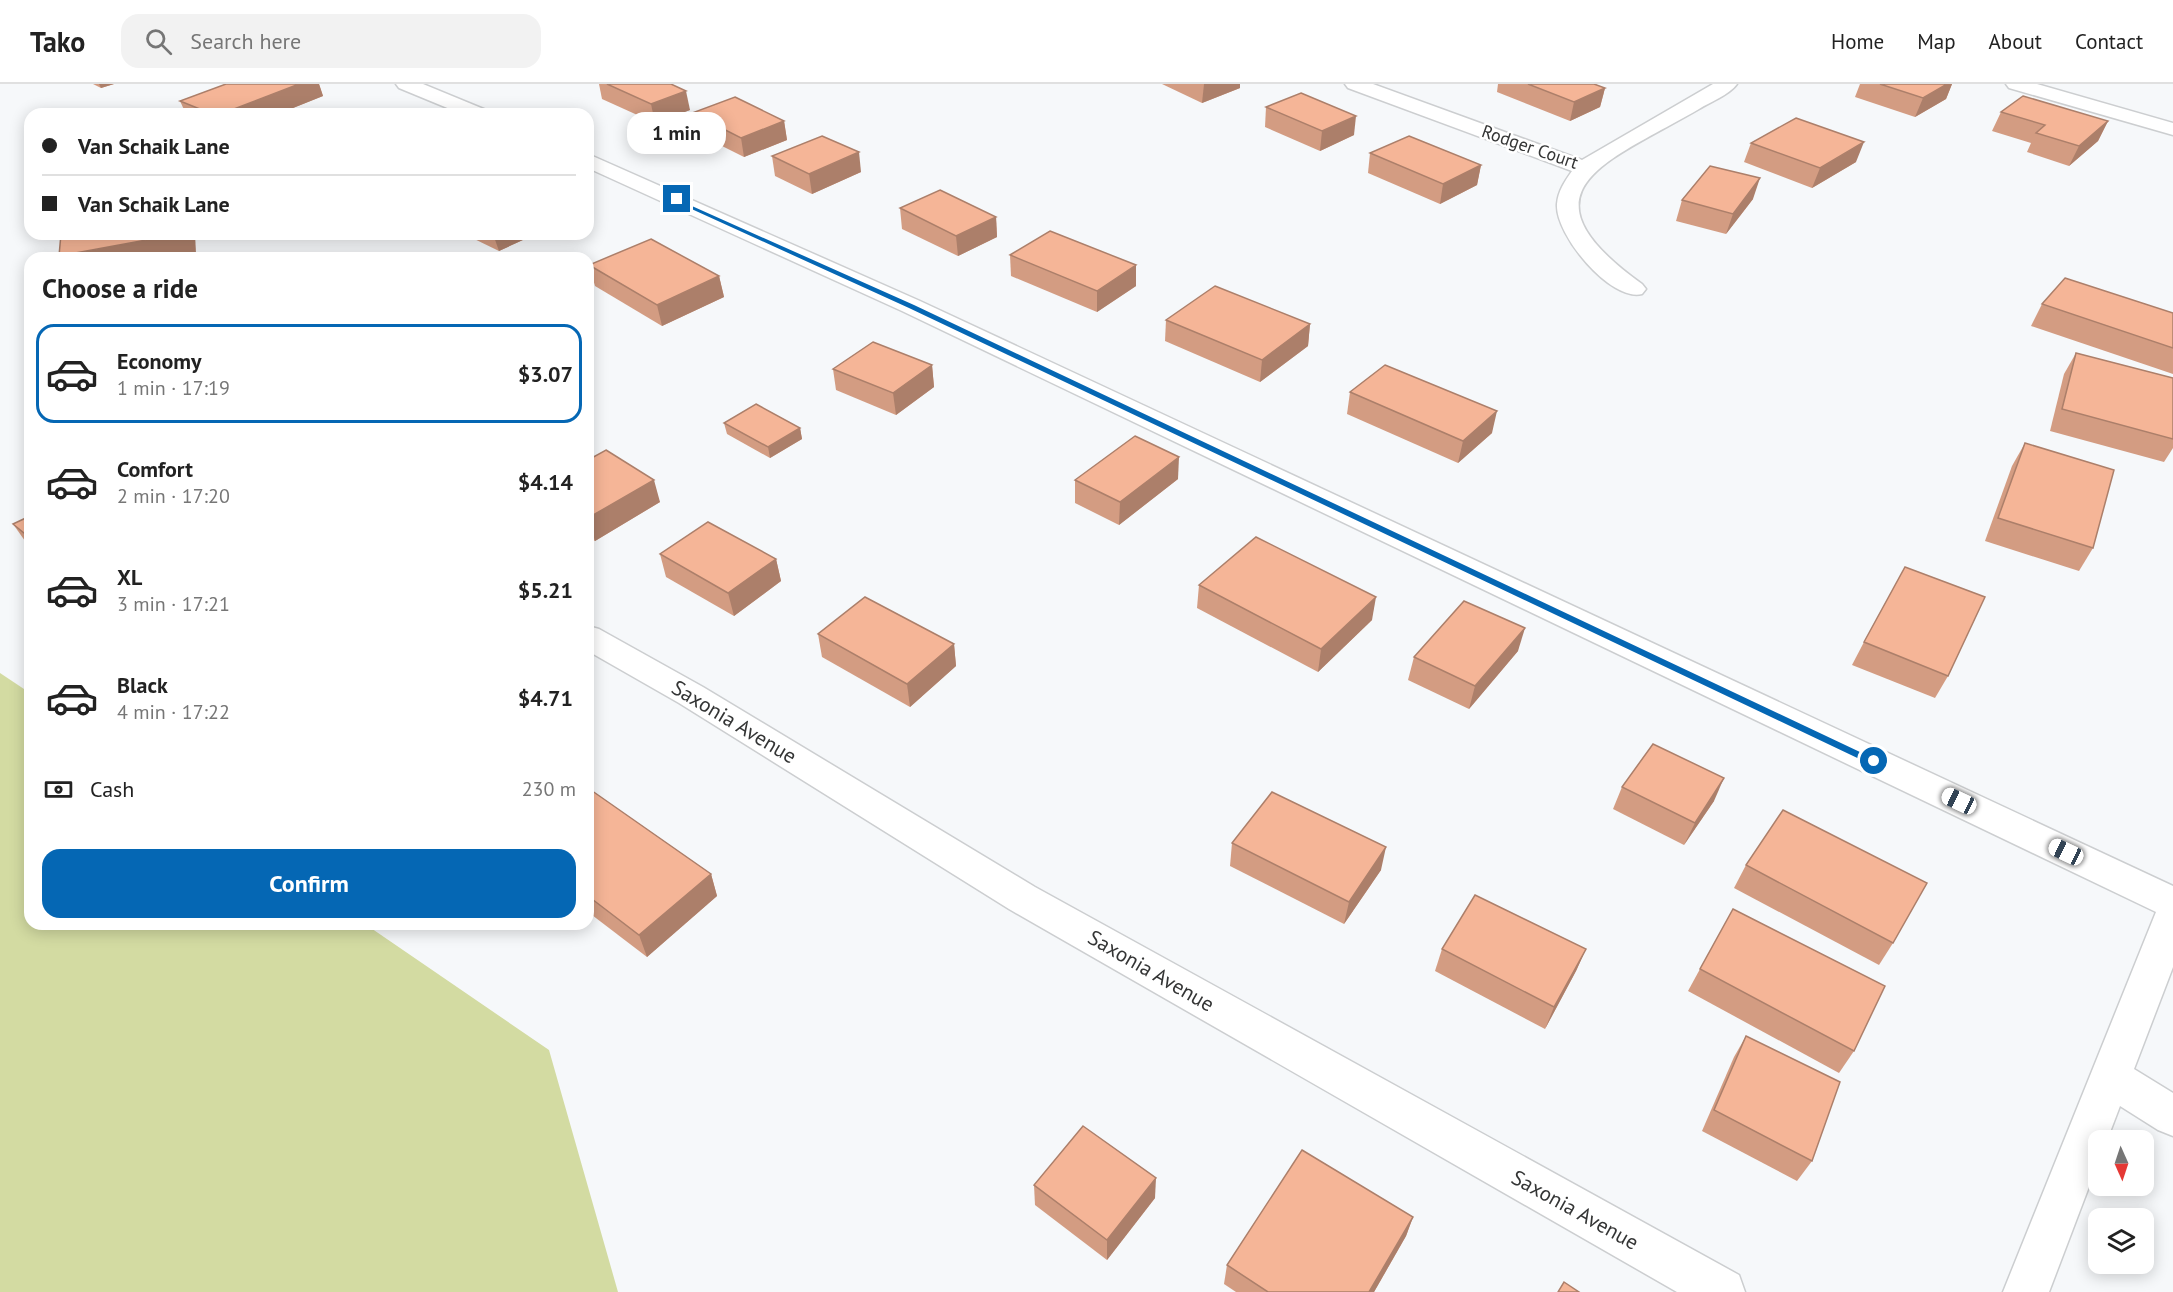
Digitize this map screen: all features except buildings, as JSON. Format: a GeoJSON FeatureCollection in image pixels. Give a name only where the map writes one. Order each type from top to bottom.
{"type":"FeatureCollection","features":[{"type":"Feature","properties":{"kind":"street"},"geometry":{"type":"LineString","coordinates":[[406,84],[464,108]]}},
{"type":"Feature","properties":{"kind":"street","name":"Rodger Court"},"geometry":{"type":"LineString","coordinates":[[1355,84],[1585,168],[1727,84]]}},
{"type":"Feature","properties":{"kind":"street"},"geometry":{"type":"LineString","coordinates":[[2016,84],[2173,129]]}},
{"type":"Feature","properties":{"kind":"street"},"geometry":{"type":"LineString","coordinates":[[594,163],[911,306],[2173,903]]}},
{"type":"Feature","properties":{"kind":"street"},"geometry":{"type":"LineString","coordinates":[[1585,168],[1571,186],[1567,208],[1573,229],[1587,250],[1613,274],[1634,289]]}},
{"type":"Feature","properties":{"kind":"street","name":"Saxonia Avenue"},"geometry":{"type":"LineString","coordinates":[[594,641],[691,695],[1022,898],[1722,1292]]}},
{"type":"Feature","properties":{"kind":"street"},"geometry":{"type":"LineString","coordinates":[[2026,1292],[2173,917]]}},
{"type":"Feature","properties":{"kind":"street"},"geometry":{"type":"LineString","coordinates":[[2110,1077],[2173,1116]]}},
{"type":"Feature","properties":{"kind":"green space"},"geometry":{"type":"Polygon","coordinates":[[[0,673],[24,689],[24,930],[374,930],[549,1050],[618,1292],[0,1292],[0,673]]]}},
{"type":"Feature","properties":{"kind":"route"},"geometry":{"type":"LineString","coordinates":[[677,199],[911,306],[1874,761]]}}]}
